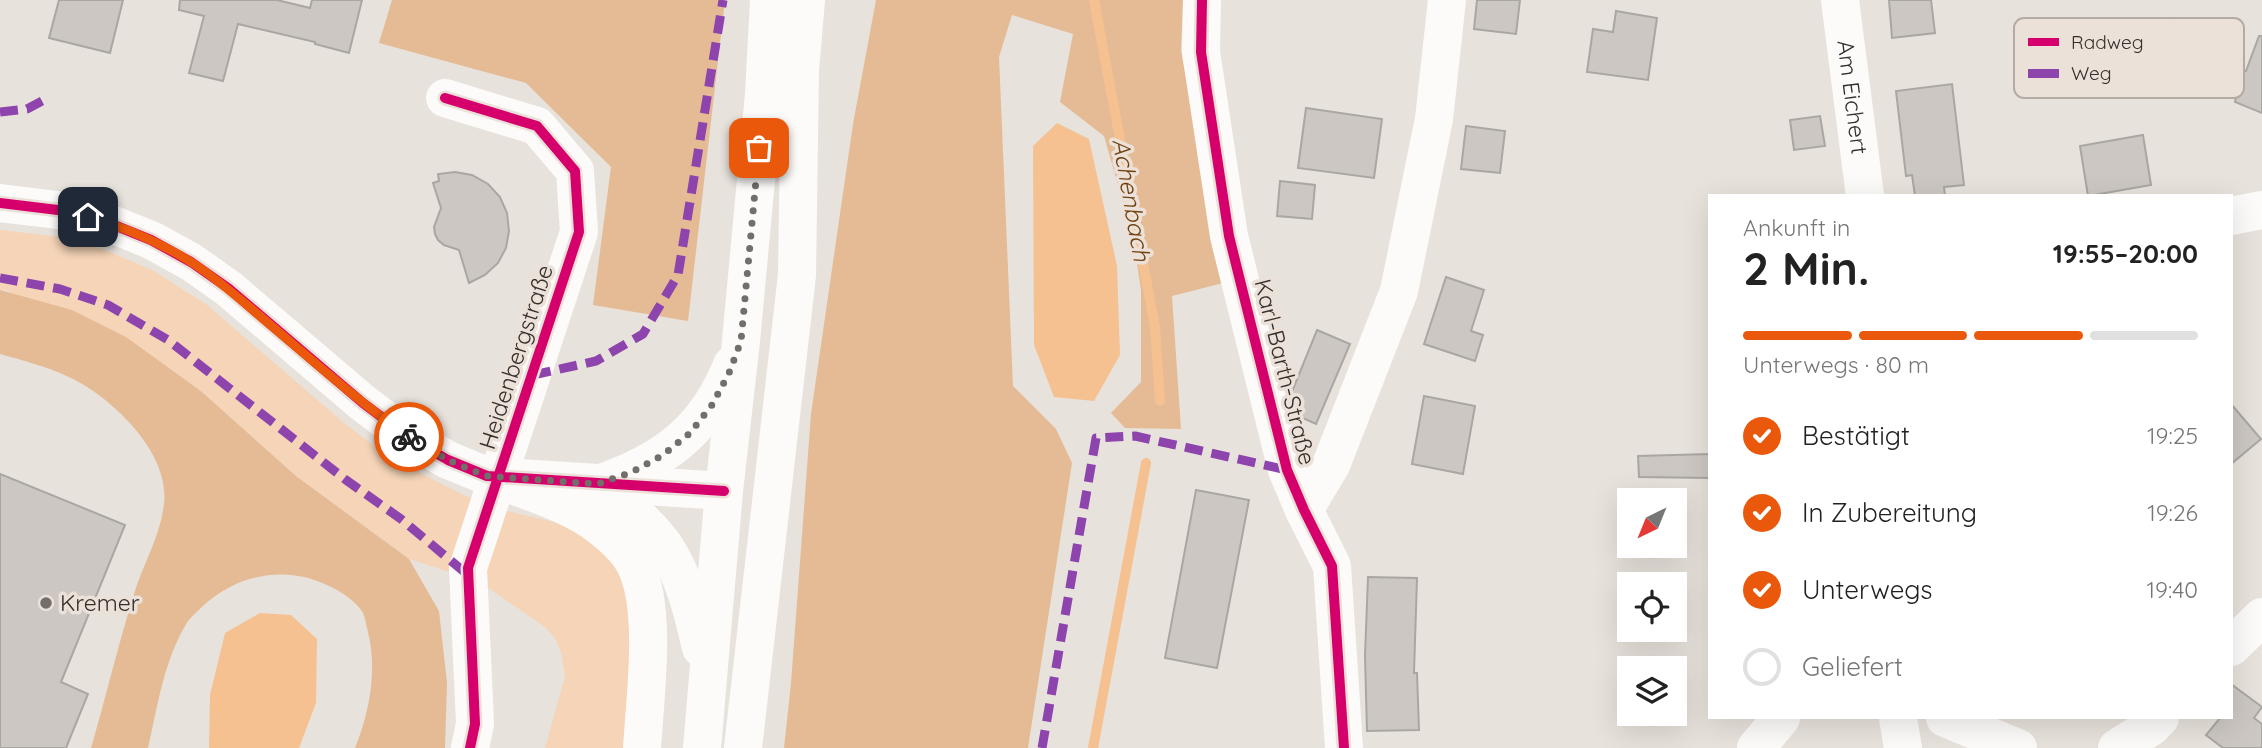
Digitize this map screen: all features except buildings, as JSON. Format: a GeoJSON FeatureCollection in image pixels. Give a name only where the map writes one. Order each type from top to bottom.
{"type":"FeatureCollection","features":[{"type":"Feature","properties":{"kind":"street"},"geometry":{"type":"LineString","coordinates":[[702,748],[724,491],[764,94],[769,0]]}},
{"type":"Feature","properties":{"kind":"street"},"geometry":{"type":"LineString","coordinates":[[743,748],[797,275],[800,71],[806,0]]}},
{"type":"Feature","properties":{"kind":"street","name":"Karl-Barth-Straße"},"geometry":{"type":"LineString","coordinates":[[1202,0],[1201,52],[1229,236],[1287,470],[1332,566],[1344,748]]}},
{"type":"Feature","properties":{"kind":"street","name":"Karl-Barth-Straße"},"geometry":{"type":"LineString","coordinates":[[1304,510],[1331,465],[1399,291],[1434,120],[1447,0]]}},
{"type":"Feature","properties":{"kind":"street","name":"Am Eichert"},"geometry":{"type":"LineString","coordinates":[[1840,0],[1865,194]]}},
{"type":"Feature","properties":{"kind":"street","name":"Heidenbergstraße"},"geometry":{"type":"LineString","coordinates":[[445,98],[537,127],[575,171],[579,232],[468,568],[475,724],[470,748]]}},
{"type":"Feature","properties":{"kind":"street"},"geometry":{"type":"LineString","coordinates":[[0,203],[66,211],[110,223],[152,240],[191,262],[228,288],[363,403],[408,437],[448,460],[589,519],[615,538],[635,565],[646,597],[647,663],[642,748]]}},
{"type":"Feature","properties":{"kind":"street"},"geometry":{"type":"LineString","coordinates":[[2233,216],[2262,210]]}},
{"type":"Feature","properties":{"kind":"street"},"geometry":{"type":"LineString","coordinates":[[598,484],[632,472],[663,455],[690,433],[712,405],[729,373],[741,341]]}},
{"type":"Feature","properties":{"kind":"street"},"geometry":{"type":"LineString","coordinates":[[486,476],[772,494]]}},
{"type":"Feature","properties":{"kind":"street"},"geometry":{"type":"LineString","coordinates":[[598,484],[641,520],[665,546],[680,575],[708,672]]}},
{"type":"Feature","properties":{"kind":"street"},"geometry":{"type":"LineString","coordinates":[[2233,645],[2262,617]]}},
{"type":"Feature","properties":{"kind":"street"},"geometry":{"type":"LineString","coordinates":[[1756,748],[1780,719]]}},
{"type":"Feature","properties":{"kind":"street"},"geometry":{"type":"LineString","coordinates":[[1898,719],[1903,748]]}},
{"type":"Feature","properties":{"kind":"street"},"geometry":{"type":"LineString","coordinates":[[1947,719],[2018,748]]}},
{"type":"Feature","properties":{"kind":"street"},"geometry":{"type":"LineString","coordinates":[[2117,748],[2159,719]]}},
{"type":"Feature","properties":{"kind":"shaded area"},"geometry":{"type":"Polygon","coordinates":[[[392,0],[725,0],[688,321],[593,305],[611,167],[526,83],[379,43],[392,0]]]}},
{"type":"Feature","properties":{"kind":"shaded area"},"geometry":{"type":"Polygon","coordinates":[[[876,0],[1183,0],[1181,50],[1223,283],[1172,296],[1181,429],[1125,428],[1111,413],[1141,382],[1141,290],[1133,237],[1104,136],[1060,102],[1073,34],[1012,15],[999,57],[1013,386],[1056,429],[1072,463],[1028,748],[784,748],[811,414],[853,124],[876,0]]]}},
{"type":"Feature","properties":{"kind":"shaded area"},"geometry":{"type":"Polygon","coordinates":[[[1057,123],[1089,139],[1117,266],[1120,355],[1094,401],[1054,397],[1034,345],[1033,146],[1057,123]]]}},
{"type":"Feature","properties":{"kind":"shaded area"},"geometry":{"type":"Polygon","coordinates":[[[0,230],[53,236],[103,249],[154,271],[207,305],[344,423],[386,455],[463,495],[498,509],[558,523],[578,532],[610,559],[620,576],[634,617],[627,748],[545,748],[565,676],[561,652],[555,638],[545,627],[478,581],[409,559],[296,476],[202,392],[6,290],[0,290],[0,230]]]}},
{"type":"Feature","properties":{"kind":"shaded area"},"geometry":{"type":"Polygon","coordinates":[[[0,290],[72,310],[126,337],[202,392],[296,476],[409,559],[439,611],[447,683],[445,748],[355,748],[371,689],[372,658],[364,615],[354,602],[335,589],[301,576],[284,574],[266,575],[233,585],[217,594],[188,621],[167,667],[148,748],[91,748],[134,594],[159,526],[164,503],[164,485],[149,448],[137,431],[107,401],[66,376],[0,354],[0,290]]]}},
{"type":"Feature","properties":{"kind":"shaded area"},"geometry":{"type":"Polygon","coordinates":[[[260,613],[291,615],[317,639],[316,703],[299,748],[209,748],[210,695],[225,633],[260,613]]]}},
{"type":"Feature","properties":{"kind":"waterway","name":"Achenbach"},"geometry":{"type":"LineString","coordinates":[[1094,0],[1155,327],[1160,401]]}},
{"type":"Feature","properties":{"kind":"waterway","name":"Achenbach"},"geometry":{"type":"LineString","coordinates":[[1093,748],[1146,463]]}},
{"type":"Feature","properties":{"kind":"marked path"},"geometry":{"type":"LineString","coordinates":[[533,375],[596,361],[643,334],[678,275],[723,0]]}},
{"type":"Feature","properties":{"kind":"marked path"},"geometry":{"type":"LineString","coordinates":[[0,112],[27,109],[42,101]]}},
{"type":"Feature","properties":{"kind":"marked path"},"geometry":{"type":"LineString","coordinates":[[0,278],[60,289],[108,305],[168,340],[346,480],[401,519],[468,575]]}},
{"type":"Feature","properties":{"kind":"marked path"},"geometry":{"type":"LineString","coordinates":[[1042,748],[1096,438],[1135,436],[1287,470]]}},
{"type":"Feature","properties":{"kind":"cycle path"},"geometry":{"type":"LineString","coordinates":[[1202,0],[1201,52],[1229,236],[1287,470],[1332,566],[1344,748]]}},
{"type":"Feature","properties":{"kind":"cycle path"},"geometry":{"type":"LineString","coordinates":[[445,98],[537,126],[575,171],[579,232],[468,568],[475,724],[470,748]]}},
{"type":"Feature","properties":{"kind":"cycle path"},"geometry":{"type":"LineString","coordinates":[[0,203],[66,211],[109,223],[151,240],[191,262],[228,288],[363,403],[408,437],[448,460],[487,476],[724,491]]}},
{"type":"Feature","properties":{"kind":"way so far"},"geometry":{"type":"LineString","coordinates":[[409,437],[448,460],[486,476],[598,484],[632,472],[663,455],[690,433],[712,405],[729,373],[741,341],[759,148]]}},
{"type":"Feature","properties":{"kind":"place","name":"Kremer"},"geometry":{"type":"Point","coordinates":[46,603]}},
{"type":"Feature","properties":{"kind":"route"},"geometry":{"type":"LineString","coordinates":[[88,217],[152,240],[191,262],[228,288],[363,403],[409,437]]}}]}
